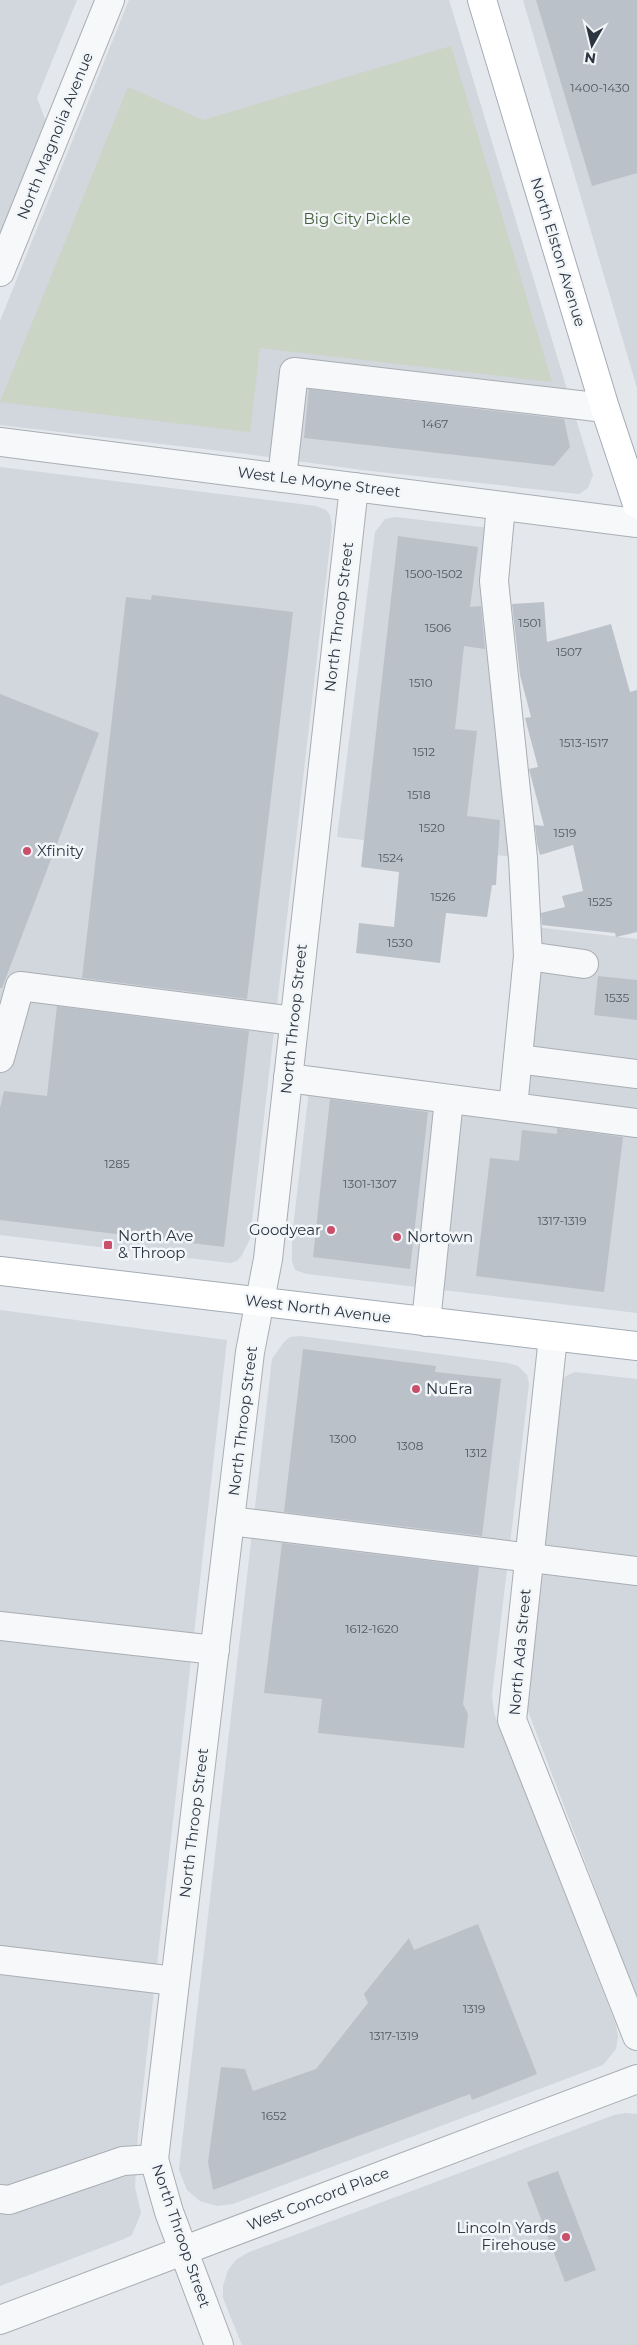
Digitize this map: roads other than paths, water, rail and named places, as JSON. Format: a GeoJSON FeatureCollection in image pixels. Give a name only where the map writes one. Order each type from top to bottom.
{"type":"FeatureCollection","features":[{"type":"Feature","properties":{"kind":"main road","name":"North Elston Avenue"},"geometry":{"type":"LineString","coordinates":[[482,0],[605,408],[637,504]]}},
{"type":"Feature","properties":{"kind":"main road","name":"West North Avenue"},"geometry":{"type":"LineString","coordinates":[[0,1271],[637,1346]]}},
{"type":"Feature","properties":{"kind":"street","name":"North Magnolia Avenue"},"geometry":{"type":"LineString","coordinates":[[0,272],[110,0]]}},
{"type":"Feature","properties":{"kind":"street"},"geometry":{"type":"LineString","coordinates":[[282,478],[294,372],[605,408]]}},
{"type":"Feature","properties":{"kind":"street","name":"West Le Moyne Street"},"geometry":{"type":"LineString","coordinates":[[0,442],[637,523]]}},
{"type":"Feature","properties":{"kind":"street","name":"North Throop Street"},"geometry":{"type":"LineString","coordinates":[[219,2345],[184,2251],[154,2159],[250,1352],[268,1258],[354,487]]}},
{"type":"Feature","properties":{"kind":"street"},"geometry":{"type":"LineString","coordinates":[[501,506],[494,582],[522,848],[528,956],[513,1107]]}},
{"type":"Feature","properties":{"kind":"street"},"geometry":{"type":"LineString","coordinates":[[528,956],[584,964]]}},
{"type":"Feature","properties":{"kind":"street"},"geometry":{"type":"LineString","coordinates":[[0,1058],[20,986],[294,1021]]}},
{"type":"Feature","properties":{"kind":"street"},"geometry":{"type":"LineString","coordinates":[[518,1059],[637,1074]]}},
{"type":"Feature","properties":{"kind":"street"},"geometry":{"type":"LineString","coordinates":[[288,1078],[637,1123]]}},
{"type":"Feature","properties":{"kind":"street"},"geometry":{"type":"LineString","coordinates":[[426,1322],[449,1099]]}},
{"type":"Feature","properties":{"kind":"street","name":"North Ada Street"},"geometry":{"type":"LineString","coordinates":[[553,1336],[512,1720],[637,2036]]}},
{"type":"Feature","properties":{"kind":"street"},"geometry":{"type":"LineString","coordinates":[[230,1521],[637,1571]]}},
{"type":"Feature","properties":{"kind":"street"},"geometry":{"type":"LineString","coordinates":[[0,1626],[215,1650]]}},
{"type":"Feature","properties":{"kind":"street"},"geometry":{"type":"LineString","coordinates":[[0,1960],[175,1982]]}},
{"type":"Feature","properties":{"kind":"street","name":"West Concord Place"},"geometry":{"type":"LineString","coordinates":[[0,2320],[637,2079]]}},
{"type":"Feature","properties":{"kind":"street"},"geometry":{"type":"LineString","coordinates":[[0,2199],[9,2200],[123,2161],[154,2159]]}},
{"type":"Feature","properties":{"kind":"place","name":"Xfinity"},"geometry":{"type":"Point","coordinates":[27,851]}},
{"type":"Feature","properties":{"kind":"place","name":"Goodyear"},"geometry":{"type":"Point","coordinates":[331,1230]}},
{"type":"Feature","properties":{"kind":"place","name":"Nortown"},"geometry":{"type":"Point","coordinates":[397,1237]}},
{"type":"Feature","properties":{"kind":"place","name":"North Ave & Throop"},"geometry":{"type":"Point","coordinates":[108,1245]}},
{"type":"Feature","properties":{"kind":"place","name":"NuEra"},"geometry":{"type":"Point","coordinates":[416,1389]}},
{"type":"Feature","properties":{"kind":"place","name":"Lincoln Yards Firehouse"},"geometry":{"type":"Point","coordinates":[566,2237]}},
{"type":"Feature","properties":{"kind":"park label","name":"Big City Pickle"},"geometry":{"type":"Point","coordinates":[357,219]}}]}
